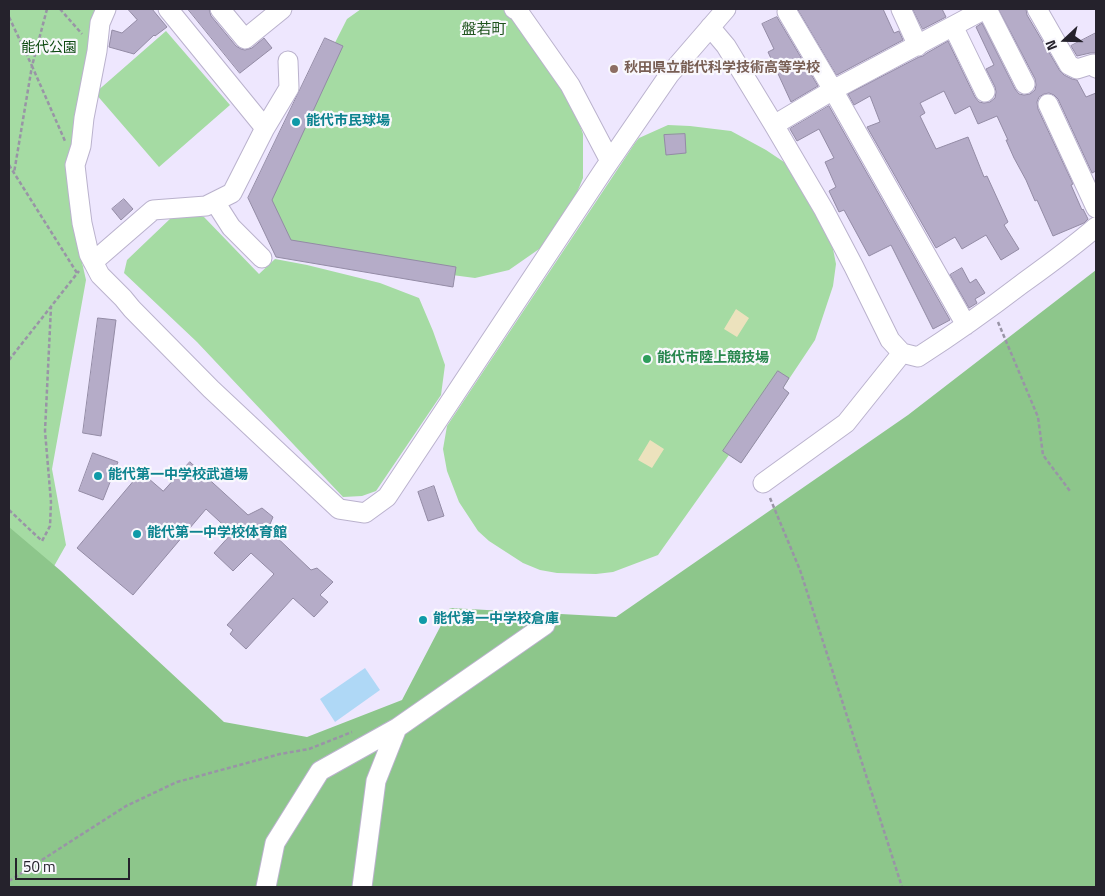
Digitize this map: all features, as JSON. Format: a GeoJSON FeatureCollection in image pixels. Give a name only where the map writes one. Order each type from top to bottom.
{"type":"FeatureCollection","features":[{"type":"Feature","properties":{"kind":"street"},"geometry":{"type":"LineString","coordinates":[[106,9],[100,23],[81,146],[75,165],[82,223],[90,254],[100,274],[211,389],[339,509],[366,514],[387,497],[610,161],[669,76],[726,9]]}},
{"type":"Feature","properties":{"kind":"street"},"geometry":{"type":"LineString","coordinates":[[168,9],[264,128]]}},
{"type":"Feature","properties":{"kind":"street"},"geometry":{"type":"LineString","coordinates":[[220,9],[245,39],[282,9]]}},
{"type":"Feature","properties":{"kind":"street"},"geometry":{"type":"LineString","coordinates":[[514,9],[518,11],[570,85],[610,161]]}},
{"type":"Feature","properties":{"kind":"street"},"geometry":{"type":"LineString","coordinates":[[901,9],[918,46]]}},
{"type":"Feature","properties":{"kind":"street"},"geometry":{"type":"LineString","coordinates":[[774,125],[834,90],[986,9],[1025,84]]}},
{"type":"Feature","properties":{"kind":"street"},"geometry":{"type":"LineString","coordinates":[[1037,9],[1070,65],[1077,69],[1093,64],[1096,68]]}},
{"type":"Feature","properties":{"kind":"street"},"geometry":{"type":"LineString","coordinates":[[787,12],[834,90],[966,325]]}},
{"type":"Feature","properties":{"kind":"street"},"geometry":{"type":"LineString","coordinates":[[953,26],[985,92]]}},
{"type":"Feature","properties":{"kind":"street"},"geometry":{"type":"LineString","coordinates":[[710,27],[726,46],[774,125],[824,210],[890,340],[902,353],[918,357],[991,307],[1078,243],[1096,227]]}},
{"type":"Feature","properties":{"kind":"street"},"geometry":{"type":"LineString","coordinates":[[94,262],[153,210],[206,206],[232,193],[264,128],[289,88],[288,61]]}},
{"type":"Feature","properties":{"kind":"street"},"geometry":{"type":"LineString","coordinates":[[1048,104],[1096,208]]}},
{"type":"Feature","properties":{"kind":"street"},"geometry":{"type":"LineString","coordinates":[[215,202],[231,228],[262,258]]}},
{"type":"Feature","properties":{"kind":"street"},"geometry":{"type":"LineString","coordinates":[[763,483],[846,423],[902,353]]}},
{"type":"Feature","properties":{"kind":"street"},"geometry":{"type":"LineString","coordinates":[[266,887],[275,843],[320,771],[397,728],[545,625]]}},
{"type":"Feature","properties":{"kind":"street"},"geometry":{"type":"LineString","coordinates":[[362,887],[376,781],[397,728]]}},
{"type":"Feature","properties":{"kind":"path"},"geometry":{"type":"LineString","coordinates":[[14,173],[32,66],[46,9]]}},
{"type":"Feature","properties":{"kind":"path"},"geometry":{"type":"LineString","coordinates":[[60,9],[97,50]]}},
{"type":"Feature","properties":{"kind":"path"},"geometry":{"type":"LineString","coordinates":[[9,17],[75,165]]}},
{"type":"Feature","properties":{"kind":"path"},"geometry":{"type":"LineString","coordinates":[[9,165],[78,273]]}},
{"type":"Feature","properties":{"kind":"path"},"geometry":{"type":"LineString","coordinates":[[9,360],[78,273],[94,262]]}},
{"type":"Feature","properties":{"kind":"path"},"geometry":{"type":"LineString","coordinates":[[9,510],[42,541],[50,526],[51,502],[45,431],[51,307]]}},
{"type":"Feature","properties":{"kind":"path"},"geometry":{"type":"LineString","coordinates":[[991,307],[1038,417],[1043,456],[1070,491]]}},
{"type":"Feature","properties":{"kind":"path"},"geometry":{"type":"LineString","coordinates":[[763,483],[800,570],[902,887]]}},
{"type":"Feature","properties":{"kind":"path"},"geometry":{"type":"LineString","coordinates":[[9,881],[126,806],[177,782],[280,754],[309,750],[352,732]]}},
{"type":"Feature","properties":{"kind":"green space","name":"能代公園"},"geometry":{"type":"Polygon","coordinates":[[[9,9],[100,9],[70,166],[70,209],[86,280],[52,469],[66,545],[9,646],[9,9]]]}},
{"type":"Feature","properties":{"kind":"green space"},"geometry":{"type":"Polygon","coordinates":[[[361,9],[503,9],[515,16],[569,93],[583,134],[583,178],[566,219],[542,247],[509,270],[475,278],[284,253],[257,197],[347,19],[361,9]]]}},
{"type":"Feature","properties":{"kind":"green space"},"geometry":{"type":"Polygon","coordinates":[[[166,31],[230,105],[159,167],[95,93],[166,31]]]}},
{"type":"Feature","properties":{"kind":"green space","name":"能代市陸上競技場"},"geometry":{"type":"Polygon","coordinates":[[[668,125],[731,131],[766,150],[787,164],[802,178],[832,244],[836,264],[833,286],[815,340],[783,388],[789,393],[741,463],[729,455],[658,555],[613,572],[596,574],[557,573],[540,570],[523,563],[489,541],[478,531],[459,502],[447,471],[443,449],[447,426],[635,143],[639,138],[668,125]]]}},
{"type":"Feature","properties":{"kind":"green space"},"geometry":{"type":"Polygon","coordinates":[[[186,214],[204,217],[259,274],[275,259],[380,283],[419,298],[445,365],[441,395],[376,491],[362,496],[343,497],[197,342],[124,273],[127,260],[172,217],[186,214]]]}},
{"type":"Feature","properties":{"kind":"green space"},"geometry":{"type":"Polygon","coordinates":[[[1096,270],[1096,887],[9,887],[9,527],[61,571],[224,722],[307,737],[402,700],[450,608],[616,617],[908,415],[1096,270]]]}},
{"type":"Feature","properties":{"kind":"sand"},"geometry":{"type":"Polygon","coordinates":[[[736,309],[749,318],[737,337],[724,329],[736,309]]]}},
{"type":"Feature","properties":{"kind":"sand"},"geometry":{"type":"Polygon","coordinates":[[[650,440],[664,449],[652,468],[638,460],[650,440]]]}},
{"type":"Feature","properties":{"kind":"water"},"geometry":{"type":"Polygon","coordinates":[[[365,668],[380,690],[335,722],[320,699],[365,668]]]}},
{"type":"Feature","properties":{"kind":"building"},"geometry":{"type":"Polygon","coordinates":[[[128,9],[152,9],[167,27],[154,35],[134,54],[109,47],[112,30],[122,33],[137,20],[128,9]]]}},
{"type":"Feature","properties":{"kind":"building"},"geometry":{"type":"Polygon","coordinates":[[[188,9],[209,9],[211,16],[236,46],[241,49],[252,48],[264,38],[272,48],[240,73],[188,9]]]}},
{"type":"Feature","properties":{"kind":"building"},"geometry":{"type":"Polygon","coordinates":[[[798,9],[883,9],[894,33],[899,31],[903,40],[837,75],[798,9]]]}},
{"type":"Feature","properties":{"kind":"building"},"geometry":{"type":"Polygon","coordinates":[[[913,9],[942,9],[946,17],[923,29],[913,9]]]}},
{"type":"Feature","properties":{"kind":"building"},"geometry":{"type":"Polygon","coordinates":[[[999,9],[1026,9],[1027,15],[1060,71],[1064,75],[1077,80],[1086,97],[1096,93],[1096,171],[1092,173],[1058,99],[1049,93],[1039,97],[1037,102],[1038,109],[1073,184],[1071,185],[1088,219],[1084,223],[1053,236],[1037,200],[1035,201],[1014,158],[997,116],[978,124],[970,106],[955,114],[944,91],[920,103],[925,113],[920,116],[936,149],[968,137],[984,177],[987,176],[1008,222],[1004,225],[1019,249],[1001,260],[986,235],[962,249],[955,237],[936,248],[867,127],[880,122],[870,96],[854,105],[848,94],[923,56],[948,41],[975,97],[979,102],[990,102],[995,98],[996,92],[986,69],[994,65],[976,27],[982,23],[1015,89],[1019,94],[1030,94],[1035,90],[1035,79],[999,9]]]}},
{"type":"Feature","properties":{"kind":"building"},"geometry":{"type":"Polygon","coordinates":[[[777,17],[818,86],[791,102],[768,52],[774,49],[762,24],[777,17]]]}},
{"type":"Feature","properties":{"kind":"building"},"geometry":{"type":"Polygon","coordinates":[[[1096,33],[1096,53],[1077,56],[1071,46],[1096,33]]]}},
{"type":"Feature","properties":{"kind":"building","name":"能代市民球場"},"geometry":{"type":"Polygon","coordinates":[[[325,38],[343,46],[272,200],[291,240],[456,267],[453,287],[276,257],[248,198],[325,38]]]}},
{"type":"Feature","properties":{"kind":"building"},"geometry":{"type":"Polygon","coordinates":[[[829,106],[950,320],[933,329],[891,245],[869,256],[844,210],[839,212],[829,191],[836,187],[825,162],[834,158],[819,129],[797,141],[790,129],[829,106]]]}},
{"type":"Feature","properties":{"kind":"building"},"geometry":{"type":"Polygon","coordinates":[[[685,134],[686,153],[666,155],[664,135],[685,134]]]}},
{"type":"Feature","properties":{"kind":"building"},"geometry":{"type":"Polygon","coordinates":[[[124,199],[133,209],[121,220],[112,209],[124,199]]]}},
{"type":"Feature","properties":{"kind":"building"},"geometry":{"type":"Polygon","coordinates":[[[962,268],[970,283],[976,279],[985,293],[975,299],[977,303],[969,308],[950,275],[962,268]]]}},
{"type":"Feature","properties":{"kind":"building"},"geometry":{"type":"Polygon","coordinates":[[[98,318],[116,320],[101,436],[83,433],[98,318]]]}},
{"type":"Feature","properties":{"kind":"building"},"geometry":{"type":"Polygon","coordinates":[[[778,371],[789,378],[783,388],[789,393],[741,463],[723,451],[778,371]]]}},
{"type":"Feature","properties":{"kind":"building","name":"能代第一中学校武道場"},"geometry":{"type":"Polygon","coordinates":[[[93,453],[118,462],[103,500],[79,491],[93,453]]]}},
{"type":"Feature","properties":{"kind":"building"},"geometry":{"type":"Polygon","coordinates":[[[190,462],[248,515],[262,508],[273,517],[268,529],[311,570],[317,568],[333,582],[320,595],[328,602],[314,617],[293,598],[246,649],[230,634],[233,630],[227,625],[274,574],[251,553],[233,571],[214,553],[232,533],[206,509],[133,595],[77,548],[141,472],[163,491],[190,462]]]}},
{"type":"Feature","properties":{"kind":"building"},"geometry":{"type":"Polygon","coordinates":[[[434,486],[444,516],[428,521],[418,492],[434,486]]]}},
{"type":"Feature","properties":{"kind":"place","name":"秋田県立能代科学技術高等学校"},"geometry":{"type":"Point","coordinates":[614,69]}},
{"type":"Feature","properties":{"kind":"place","name":"能代市民球場"},"geometry":{"type":"Point","coordinates":[296,122]}},
{"type":"Feature","properties":{"kind":"place","name":"能代市陸上競技場"},"geometry":{"type":"Point","coordinates":[647,359]}},
{"type":"Feature","properties":{"kind":"place","name":"能代第一中学校武道場"},"geometry":{"type":"Point","coordinates":[98,476]}},
{"type":"Feature","properties":{"kind":"place","name":"能代第一中学校体育館"},"geometry":{"type":"Point","coordinates":[137,534]}},
{"type":"Feature","properties":{"kind":"place","name":"能代第一中学校倉庫"},"geometry":{"type":"Point","coordinates":[423,620]}},
{"type":"Feature","properties":{"kind":"district","name":"盤若町"},"geometry":{"type":"Point","coordinates":[484,30]}}]}
